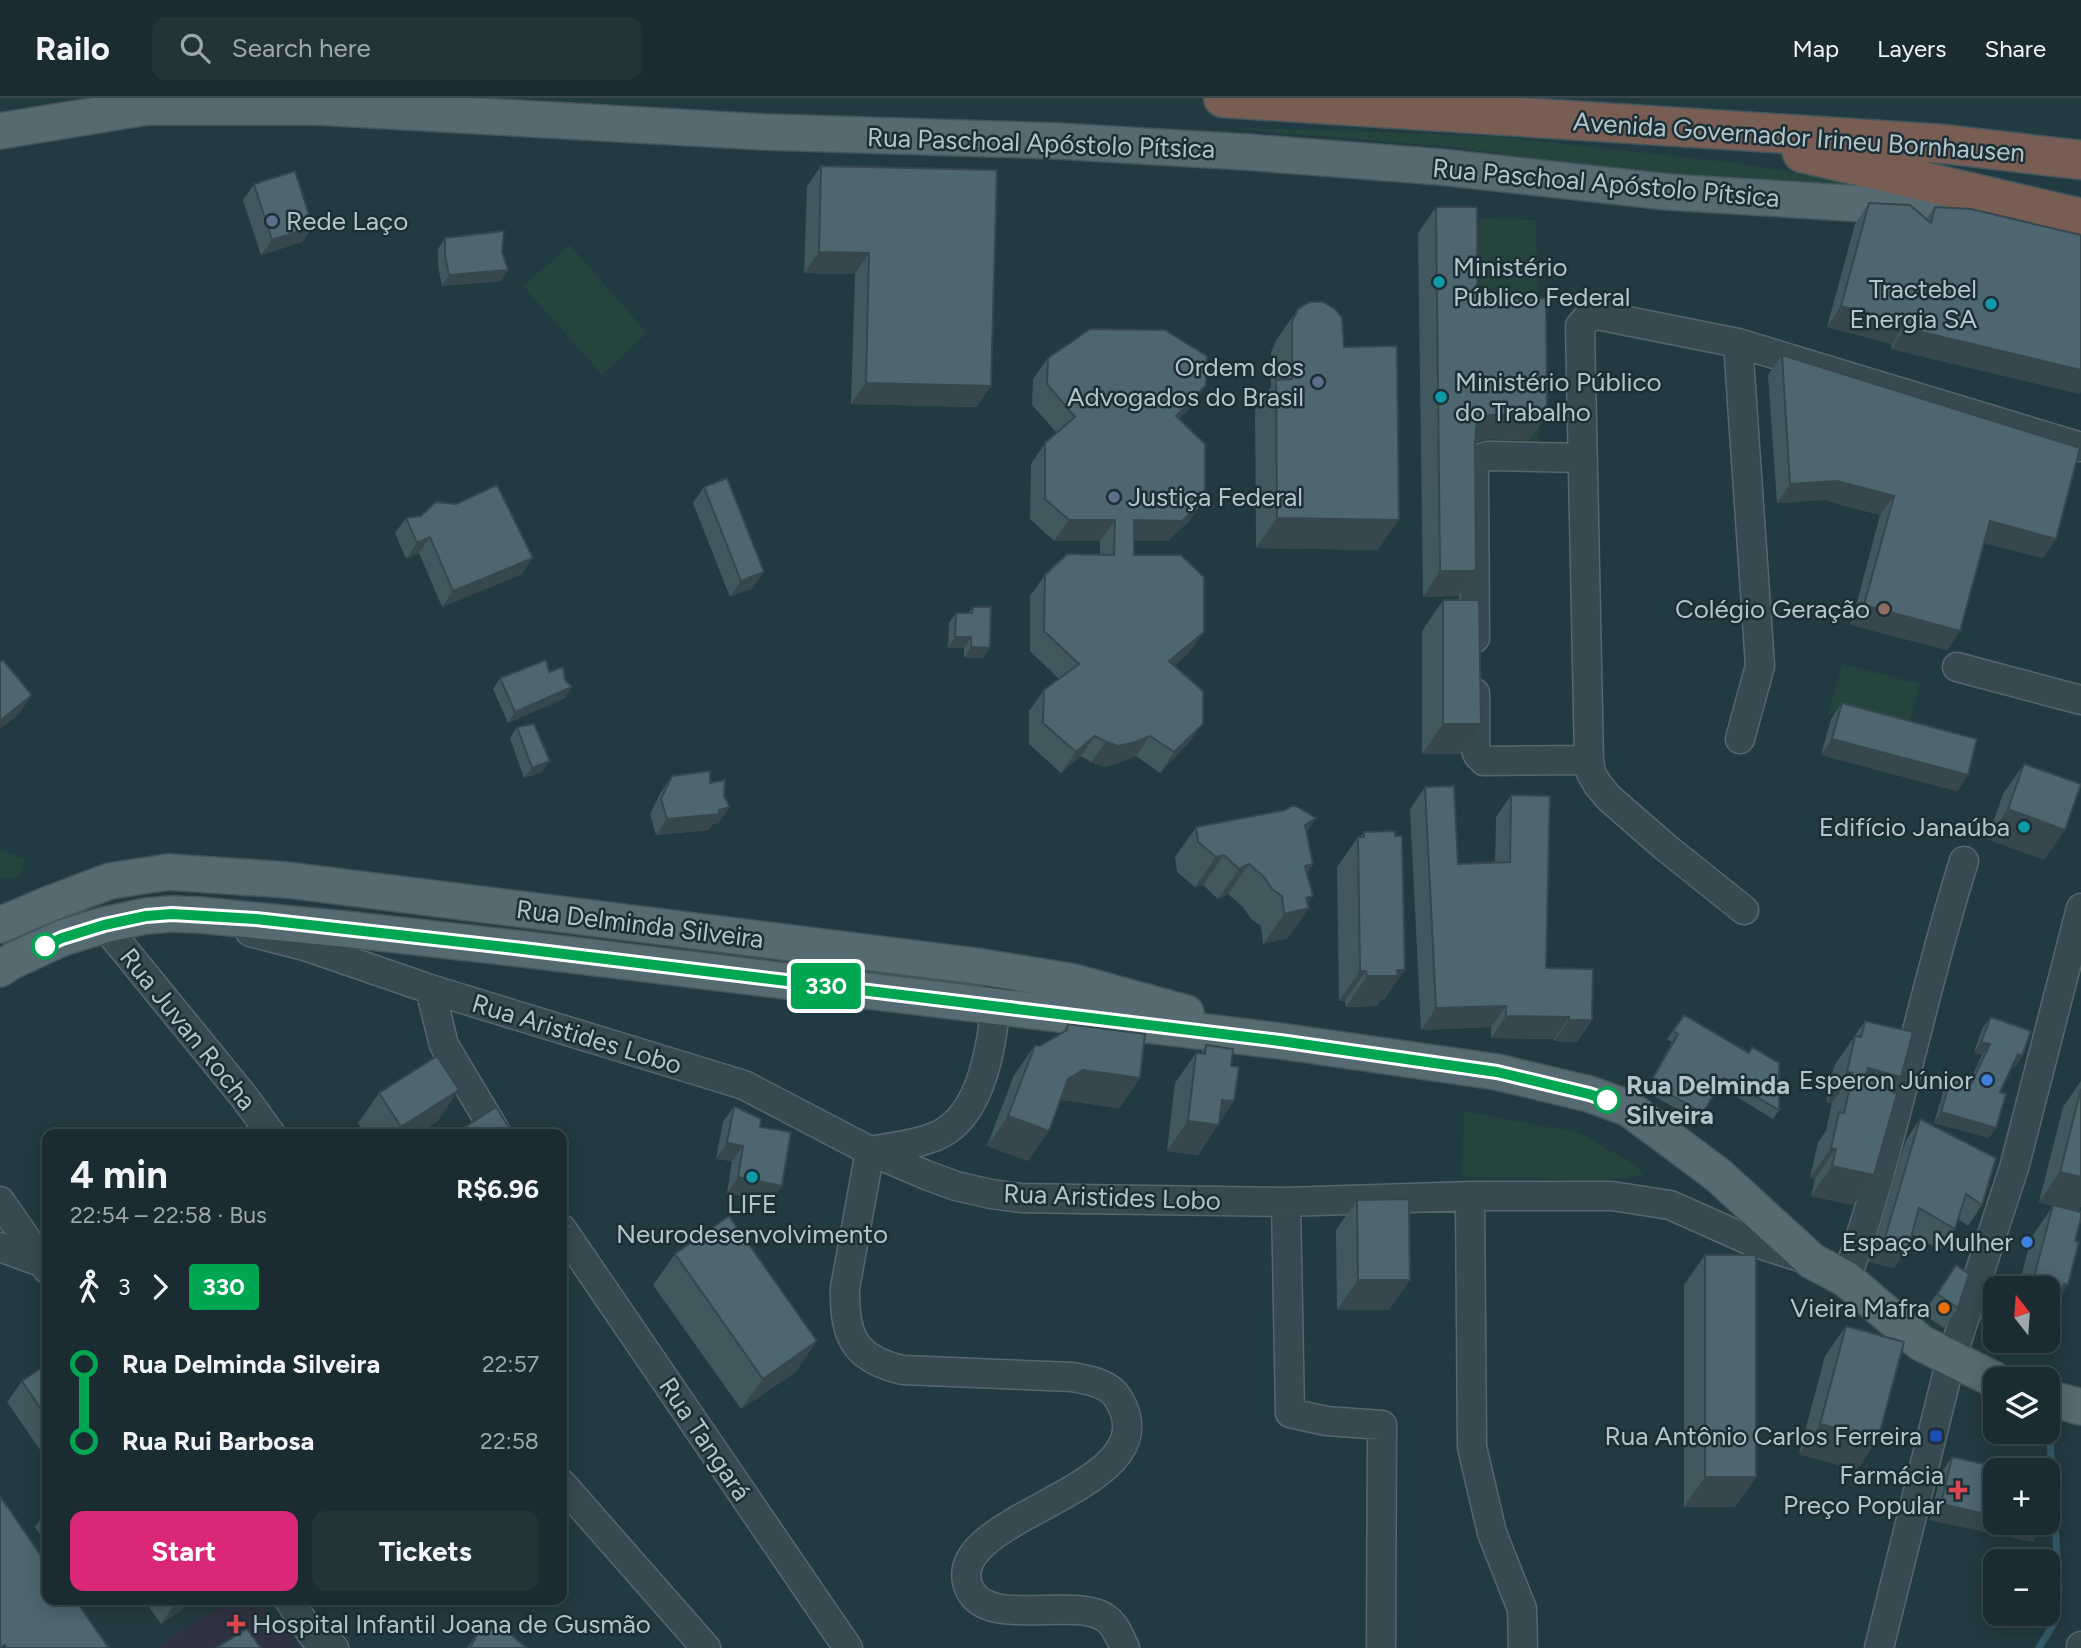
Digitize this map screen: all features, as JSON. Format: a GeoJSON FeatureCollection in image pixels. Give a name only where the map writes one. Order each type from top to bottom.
{"type":"FeatureCollection","features":[{"type":"Feature","properties":{"kind":"highway","name":"Avenida Governador Irineu Bornhausen"},"geometry":{"type":"LineString","coordinates":[[1223,98],[1944,144],[2081,160]]}},
{"type":"Feature","properties":{"kind":"highway"},"geometry":{"type":"LineString","coordinates":[[1695,128],[2081,218]]}},
{"type":"Feature","properties":{"kind":"main road","name":"Rua Paschoal Apóstolo Pítsica"},"geometry":{"type":"LineString","coordinates":[[0,131],[148,107],[318,107],[765,132],[1056,141],[1232,151],[1441,167],[1668,192],[2081,218]]}},
{"type":"Feature","properties":{"kind":"main road","name":"Rua Delminda Silveira"},"geometry":{"type":"LineString","coordinates":[[0,933],[49,904],[110,881],[168,872],[288,880],[999,970],[1074,982],[1280,1041]]}},
{"type":"Feature","properties":{"kind":"main road","name":"Rua Delminda Silveira"},"geometry":{"type":"LineString","coordinates":[[0,970],[12,961],[62,938],[104,925],[146,916],[199,915],[523,949],[1280,1041],[1497,1072],[1589,1094],[1628,1108],[1718,1175],[1812,1261],[1846,1279],[1921,1343],[1983,1374]]}},
{"type":"Feature","properties":{"kind":"main road"},"geometry":{"type":"LineString","coordinates":[[2060,1401],[2081,1407]]}},
{"type":"Feature","properties":{"kind":"street"},"geometry":{"type":"LineString","coordinates":[[1744,910],[1609,798],[1591,773],[1588,760],[1580,327],[1586,318],[1597,315],[1738,343],[2081,447]]}},
{"type":"Feature","properties":{"kind":"street"},"geometry":{"type":"LineString","coordinates":[[1738,343],[1760,666],[1740,739]]}},
{"type":"Feature","properties":{"kind":"street"},"geometry":{"type":"LineString","coordinates":[[1583,458],[1488,456],[1479,459],[1474,468],[1475,747],[1484,761],[1588,760]]}},
{"type":"Feature","properties":{"kind":"street"},"geometry":{"type":"LineString","coordinates":[[1957,667],[2081,700]]}},
{"type":"Feature","properties":{"kind":"street"},"geometry":{"type":"LineString","coordinates":[[1846,1279],[1859,1244],[1891,1132],[1964,861]]}},
{"type":"Feature","properties":{"kind":"street"},"geometry":{"type":"LineString","coordinates":[[1879,1648],[1951,1359],[2014,1168],[2081,908]]}},
{"type":"Feature","properties":{"kind":"street","name":"Rua Aristides Lobo"},"geometry":{"type":"LineString","coordinates":[[199,915],[207,921],[308,947],[430,989],[744,1085],[870,1151],[956,1186],[991,1194],[1021,1198],[1286,1202],[1470,1196],[1612,1196],[1670,1205],[1753,1242],[1812,1261]]}},
{"type":"Feature","properties":{"kind":"street","name":"Rua Juvan Rocha"},"geometry":{"type":"LineString","coordinates":[[104,925],[267,1129]]}},
{"type":"Feature","properties":{"kind":"street"},"geometry":{"type":"LineString","coordinates":[[999,970],[996,1007],[980,1088],[960,1121],[934,1137],[870,1151],[844,1305],[853,1340],[864,1355],[884,1366],[903,1370],[1072,1377],[1097,1381],[1117,1395],[1127,1415],[1128,1432],[1114,1458],[1095,1475],[993,1535],[977,1548],[968,1568],[968,1585],[974,1596],[986,1606],[1091,1613],[1105,1617],[1116,1630],[1125,1648]]}},
{"type":"Feature","properties":{"kind":"street"},"geometry":{"type":"LineString","coordinates":[[430,989],[444,1045],[494,1129]]}},
{"type":"Feature","properties":{"kind":"street"},"geometry":{"type":"LineString","coordinates":[[1470,1196],[1472,1447],[1492,1533],[1522,1609],[1523,1648]]}},
{"type":"Feature","properties":{"kind":"street"},"geometry":{"type":"LineString","coordinates":[[0,1201],[42,1262]]}},
{"type":"Feature","properties":{"kind":"street"},"geometry":{"type":"LineString","coordinates":[[1286,1202],[1290,1413],[1326,1421],[1382,1425],[1381,1648]]}},
{"type":"Feature","properties":{"kind":"street","name":"Rua Tangará"},"geometry":{"type":"LineString","coordinates":[[567,1236],[848,1648]]}},
{"type":"Feature","properties":{"kind":"street"},"geometry":{"type":"LineString","coordinates":[[0,1247],[42,1265]]}},
{"type":"Feature","properties":{"kind":"street"},"geometry":{"type":"LineString","coordinates":[[567,1490],[706,1648]]}},
{"type":"Feature","properties":{"kind":"street"},"geometry":{"type":"LineString","coordinates":[[292,1605],[313,1636],[334,1648]]}},
{"type":"Feature","properties":{"kind":"shaded area","name":"Hospital Infantil Joana de Gusmão"},"geometry":{"type":"Polygon","coordinates":[[[220,1605],[262,1605],[301,1648],[156,1648],[220,1605]]]}},
{"type":"Feature","properties":{"kind":"green space"},"geometry":{"type":"Polygon","coordinates":[[[1216,127],[1493,136],[1737,163],[1874,186],[1634,174],[1461,148],[1216,127]]]}},
{"type":"Feature","properties":{"kind":"green space"},"geometry":{"type":"Polygon","coordinates":[[[1467,218],[1536,220],[1539,450],[1469,449],[1467,218]]]}},
{"type":"Feature","properties":{"kind":"green space"},"geometry":{"type":"Polygon","coordinates":[[[570,245],[647,333],[602,375],[523,286],[570,245]]]}},
{"type":"Feature","properties":{"kind":"green space"},"geometry":{"type":"Polygon","coordinates":[[[1842,664],[1920,684],[1906,735],[1828,714],[1842,664]]]}},
{"type":"Feature","properties":{"kind":"green space"},"geometry":{"type":"Polygon","coordinates":[[[0,850],[25,859],[20,878],[0,878],[0,850]]]}},
{"type":"Feature","properties":{"kind":"green space"},"geometry":{"type":"Polygon","coordinates":[[[1464,1111],[1580,1133],[1635,1165],[1644,1175],[1596,1181],[1462,1176],[1464,1111]]]}},
{"type":"Feature","properties":{"kind":"building"},"geometry":{"type":"Polygon","coordinates":[[[821,166],[997,170],[991,386],[866,383],[869,253],[819,252],[821,166]]]}},
{"type":"Feature","properties":{"kind":"building"},"geometry":{"type":"Polygon","coordinates":[[[295,171],[313,227],[272,240],[254,184],[295,171]]]}},
{"type":"Feature","properties":{"kind":"building","name":"Tractebel Energia SA"},"geometry":{"type":"Polygon","coordinates":[[[1869,203],[1910,205],[1931,223],[1935,207],[1971,209],[2081,235],[2081,370],[1905,328],[1906,323],[1841,306],[1869,203]]]}},
{"type":"Feature","properties":{"kind":"building"},"geometry":{"type":"Polygon","coordinates":[[[1436,207],[1477,207],[1477,299],[1546,298],[1547,415],[1480,416],[1480,421],[1477,421],[1476,571],[1440,571],[1436,207]]]}},
{"type":"Feature","properties":{"kind":"building"},"geometry":{"type":"Polygon","coordinates":[[[504,231],[502,252],[508,270],[449,275],[445,238],[504,231]]]}},
{"type":"Feature","properties":{"kind":"building"},"geometry":{"type":"Polygon","coordinates":[[[1310,302],[1323,302],[1335,309],[1342,318],[1344,347],[1397,346],[1399,520],[1277,518],[1276,380],[1292,379],[1292,322],[1298,309],[1310,302]]]}},
{"type":"Feature","properties":{"kind":"building"},"geometry":{"type":"Polygon","coordinates":[[[1090,329],[1165,330],[1207,356],[1206,385],[1176,416],[1205,444],[1205,499],[1182,521],[1134,520],[1134,555],[1181,555],[1204,577],[1204,632],[1169,661],[1203,691],[1203,724],[1174,752],[1150,736],[1119,746],[1095,736],[1076,752],[1043,723],[1044,690],[1079,664],[1044,631],[1045,575],[1067,554],[1114,555],[1115,520],[1069,520],[1045,499],[1045,443],[1075,417],[1047,384],[1048,358],[1090,329]]]}},
{"type":"Feature","properties":{"kind":"building"},"geometry":{"type":"Polygon","coordinates":[[[1782,355],[2080,448],[2056,539],[1990,521],[1960,631],[1864,605],[1894,496],[1837,481],[1790,484],[1782,355]]]}},
{"type":"Feature","properties":{"kind":"building"},"geometry":{"type":"Polygon","coordinates":[[[727,478],[764,572],[741,581],[704,487],[727,478]]]}},
{"type":"Feature","properties":{"kind":"building"},"geometry":{"type":"Polygon","coordinates":[[[497,485],[533,558],[453,591],[430,537],[417,543],[406,518],[421,516],[436,502],[456,504],[497,485]]]}},
{"type":"Feature","properties":{"kind":"building"},"geometry":{"type":"Polygon","coordinates":[[[1443,600],[1479,600],[1481,724],[1443,724],[1443,600]]]}},
{"type":"Feature","properties":{"kind":"building"},"geometry":{"type":"Polygon","coordinates":[[[973,607],[991,607],[990,648],[971,647],[971,637],[955,637],[956,613],[972,613],[973,607]]]}},
{"type":"Feature","properties":{"kind":"building"},"geometry":{"type":"Polygon","coordinates":[[[3,660],[32,695],[0,721],[0,662],[3,660]]]}},
{"type":"Feature","properties":{"kind":"building"},"geometry":{"type":"Polygon","coordinates":[[[546,660],[549,672],[563,667],[565,680],[572,687],[515,712],[500,678],[546,660]]]}},
{"type":"Feature","properties":{"kind":"building"},"geometry":{"type":"Polygon","coordinates":[[[1842,703],[1977,739],[1968,775],[1832,739],[1842,703]]]}},
{"type":"Feature","properties":{"kind":"building"},"geometry":{"type":"Polygon","coordinates":[[[534,724],[550,761],[532,768],[517,727],[534,724]]]}},
{"type":"Feature","properties":{"kind":"building"},"geometry":{"type":"Polygon","coordinates":[[[2024,764],[2081,784],[2065,830],[2008,809],[2024,764]]]}},
{"type":"Feature","properties":{"kind":"building"},"geometry":{"type":"Polygon","coordinates":[[[710,771],[710,783],[725,780],[724,796],[730,807],[719,810],[720,814],[667,819],[661,799],[672,776],[710,771]]]}},
{"type":"Feature","properties":{"kind":"building"},"geometry":{"type":"Polygon","coordinates":[[[1454,786],[1458,864],[1510,862],[1511,795],[1550,796],[1546,968],[1593,969],[1592,1020],[1506,1016],[1506,1006],[1436,1008],[1425,787],[1454,786]]]}},
{"type":"Feature","properties":{"kind":"building"},"geometry":{"type":"Polygon","coordinates":[[[1294,805],[1316,818],[1305,825],[1313,864],[1305,866],[1313,896],[1306,898],[1309,908],[1284,914],[1282,896],[1272,889],[1264,877],[1249,864],[1239,869],[1224,855],[1216,857],[1198,842],[1196,827],[1285,810],[1294,805]]]}},
{"type":"Feature","properties":{"kind":"building"},"geometry":{"type":"Polygon","coordinates":[[[1395,831],[1395,836],[1402,836],[1405,970],[1397,970],[1398,976],[1367,976],[1366,971],[1360,971],[1358,837],[1364,837],[1364,832],[1395,831]]]}},
{"type":"Feature","properties":{"kind":"building"},"geometry":{"type":"Polygon","coordinates":[[[1684,1015],[1749,1053],[1752,1047],[1779,1063],[1779,1110],[1724,1078],[1703,1113],[1650,1083],[1678,1034],[1673,1031],[1684,1015]]]}},
{"type":"Feature","properties":{"kind":"building"},"geometry":{"type":"Polygon","coordinates":[[[1991,1017],[2031,1031],[2022,1056],[2018,1054],[2000,1092],[2006,1094],[1996,1128],[1941,1112],[1951,1078],[1971,1084],[1990,1044],[1981,1042],[1991,1017]]]}},
{"type":"Feature","properties":{"kind":"building"},"geometry":{"type":"Polygon","coordinates":[[[1865,1021],[1913,1032],[1901,1077],[1868,1068],[1866,1075],[1859,1074],[1897,1094],[1874,1175],[1832,1166],[1836,1149],[1831,1148],[1839,1112],[1844,1113],[1853,1073],[1847,1072],[1855,1036],[1861,1037],[1865,1021]]]}},
{"type":"Feature","properties":{"kind":"building"},"geometry":{"type":"Polygon","coordinates":[[[1068,1024],[1145,1034],[1140,1078],[1083,1070],[1068,1079],[1049,1131],[1008,1116],[1035,1045],[1040,1046],[1067,1030],[1068,1024]]]}},
{"type":"Feature","properties":{"kind":"building"},"geometry":{"type":"Polygon","coordinates":[[[1206,1045],[1233,1049],[1231,1066],[1239,1067],[1234,1101],[1222,1100],[1219,1125],[1188,1121],[1196,1053],[1205,1054],[1206,1045]]]}},
{"type":"Feature","properties":{"kind":"building"},"geometry":{"type":"Polygon","coordinates":[[[437,1056],[459,1090],[401,1127],[379,1093],[437,1056]]]}},
{"type":"Feature","properties":{"kind":"building"},"geometry":{"type":"Polygon","coordinates":[[[2081,1089],[2081,1177],[2060,1172],[2081,1089]]]}},
{"type":"Feature","properties":{"kind":"building"},"geometry":{"type":"Polygon","coordinates":[[[734,1106],[761,1119],[760,1127],[791,1132],[782,1186],[738,1177],[743,1146],[727,1143],[734,1106]]]}},
{"type":"Feature","properties":{"kind":"building"},"geometry":{"type":"Polygon","coordinates":[[[496,1107],[510,1129],[462,1129],[496,1107]]]}},
{"type":"Feature","properties":{"kind":"building"},"geometry":{"type":"Polygon","coordinates":[[[1920,1119],[1996,1158],[1982,1205],[1966,1194],[1955,1229],[1919,1208],[1908,1248],[1884,1241],[1920,1119]]]}},
{"type":"Feature","properties":{"kind":"building"},"geometry":{"type":"Polygon","coordinates":[[[1409,1199],[1410,1280],[1358,1280],[1357,1200],[1409,1199]]]}},
{"type":"Feature","properties":{"kind":"building"},"geometry":{"type":"Polygon","coordinates":[[[2053,1205],[2081,1212],[2075,1241],[2079,1242],[2068,1285],[2064,1284],[2060,1299],[2060,1276],[2034,1276],[2053,1205]]]}},
{"type":"Feature","properties":{"kind":"building"},"geometry":{"type":"Polygon","coordinates":[[[729,1216],[817,1341],[763,1379],[675,1254],[729,1216]]]}},
{"type":"Feature","properties":{"kind":"building"},"geometry":{"type":"Polygon","coordinates":[[[1705,1255],[1756,1255],[1756,1477],[1705,1477],[1705,1255]]]}},
{"type":"Feature","properties":{"kind":"building"},"geometry":{"type":"Polygon","coordinates":[[[1956,1265],[1969,1274],[1958,1308],[1937,1294],[1956,1265]]]}},
{"type":"Feature","properties":{"kind":"building"},"geometry":{"type":"Polygon","coordinates":[[[1846,1326],[1904,1342],[1878,1439],[1820,1424],[1846,1326]]]}},
{"type":"Feature","properties":{"kind":"building"},"geometry":{"type":"Polygon","coordinates":[[[42,1367],[42,1411],[22,1381],[42,1367]]]}},
{"type":"Feature","properties":{"kind":"building"},"geometry":{"type":"Polygon","coordinates":[[[1952,1457],[1983,1464],[1983,1513],[1941,1504],[1952,1457]]]}},
{"type":"Feature","properties":{"kind":"building"},"geometry":{"type":"Polygon","coordinates":[[[0,1496],[42,1557],[42,1605],[79,1605],[109,1648],[7,1648],[5,1645],[0,1648],[0,1496]]]}},
{"type":"Feature","properties":{"kind":"building"},"geometry":{"type":"Polygon","coordinates":[[[497,1623],[527,1648],[470,1648],[480,1629],[485,1635],[497,1623]]]}},
{"type":"Feature","properties":{"kind":"building"},"geometry":{"type":"Polygon","coordinates":[[[247,1629],[261,1648],[216,1648],[247,1629]]]}},
{"type":"Feature","properties":{"kind":"waterway"},"geometry":{"type":"LineString","coordinates":[[2039,1648],[2057,1618],[2059,1590],[2050,1444]]}},
{"type":"Feature","properties":{"kind":"bus line","name":"330"},"geometry":{"type":"LineString","coordinates":[[45,946],[104,925],[146,916],[172,914],[256,919],[1280,1041],[1497,1072],[1607,1100]]}},
{"type":"Feature","properties":{"kind":"place","name":"Rede Laço"},"geometry":{"type":"Point","coordinates":[272,221]}},
{"type":"Feature","properties":{"kind":"place","name":"Ministério Público Federal"},"geometry":{"type":"Point","coordinates":[1439,282]}},
{"type":"Feature","properties":{"kind":"place","name":"Tractebel Energia SA"},"geometry":{"type":"Point","coordinates":[1991,304]}},
{"type":"Feature","properties":{"kind":"place","name":"Ordem dos Advogados do Brasil"},"geometry":{"type":"Point","coordinates":[1318,382]}},
{"type":"Feature","properties":{"kind":"place","name":"Ministério Público do Trabalho"},"geometry":{"type":"Point","coordinates":[1441,397]}},
{"type":"Feature","properties":{"kind":"place","name":"Justiça Federal"},"geometry":{"type":"Point","coordinates":[1114,497]}},
{"type":"Feature","properties":{"kind":"place","name":"Colégio Geração"},"geometry":{"type":"Point","coordinates":[1884,609]}},
{"type":"Feature","properties":{"kind":"place","name":"Edifício Janaúba"},"geometry":{"type":"Point","coordinates":[2024,827]}},
{"type":"Feature","properties":{"kind":"place","name":"Esperon Júnior"},"geometry":{"type":"Point","coordinates":[1987,1080]}},
{"type":"Feature","properties":{"kind":"place","name":"Rua Delminda Silveira"},"geometry":{"type":"Point","coordinates":[1607,1100]}},
{"type":"Feature","properties":{"kind":"place","name":"LIFE Neurodesenvolvimento"},"geometry":{"type":"Point","coordinates":[752,1177]}},
{"type":"Feature","properties":{"kind":"place","name":"Espaço Mulher"},"geometry":{"type":"Point","coordinates":[2027,1242]}},
{"type":"Feature","properties":{"kind":"place","name":"Vieira Mafra"},"geometry":{"type":"Point","coordinates":[1944,1308]}},
{"type":"Feature","properties":{"kind":"place","name":"Rua Antônio Carlos Ferreira"},"geometry":{"type":"Point","coordinates":[1936,1436]}},
{"type":"Feature","properties":{"kind":"place","name":"Farmácia Preço Popular"},"geometry":{"type":"Point","coordinates":[1958,1490]}},
{"type":"Feature","properties":{"kind":"place","name":"Hospital Infantil Joana de Gusmão"},"geometry":{"type":"Point","coordinates":[236,1624]}}]}
